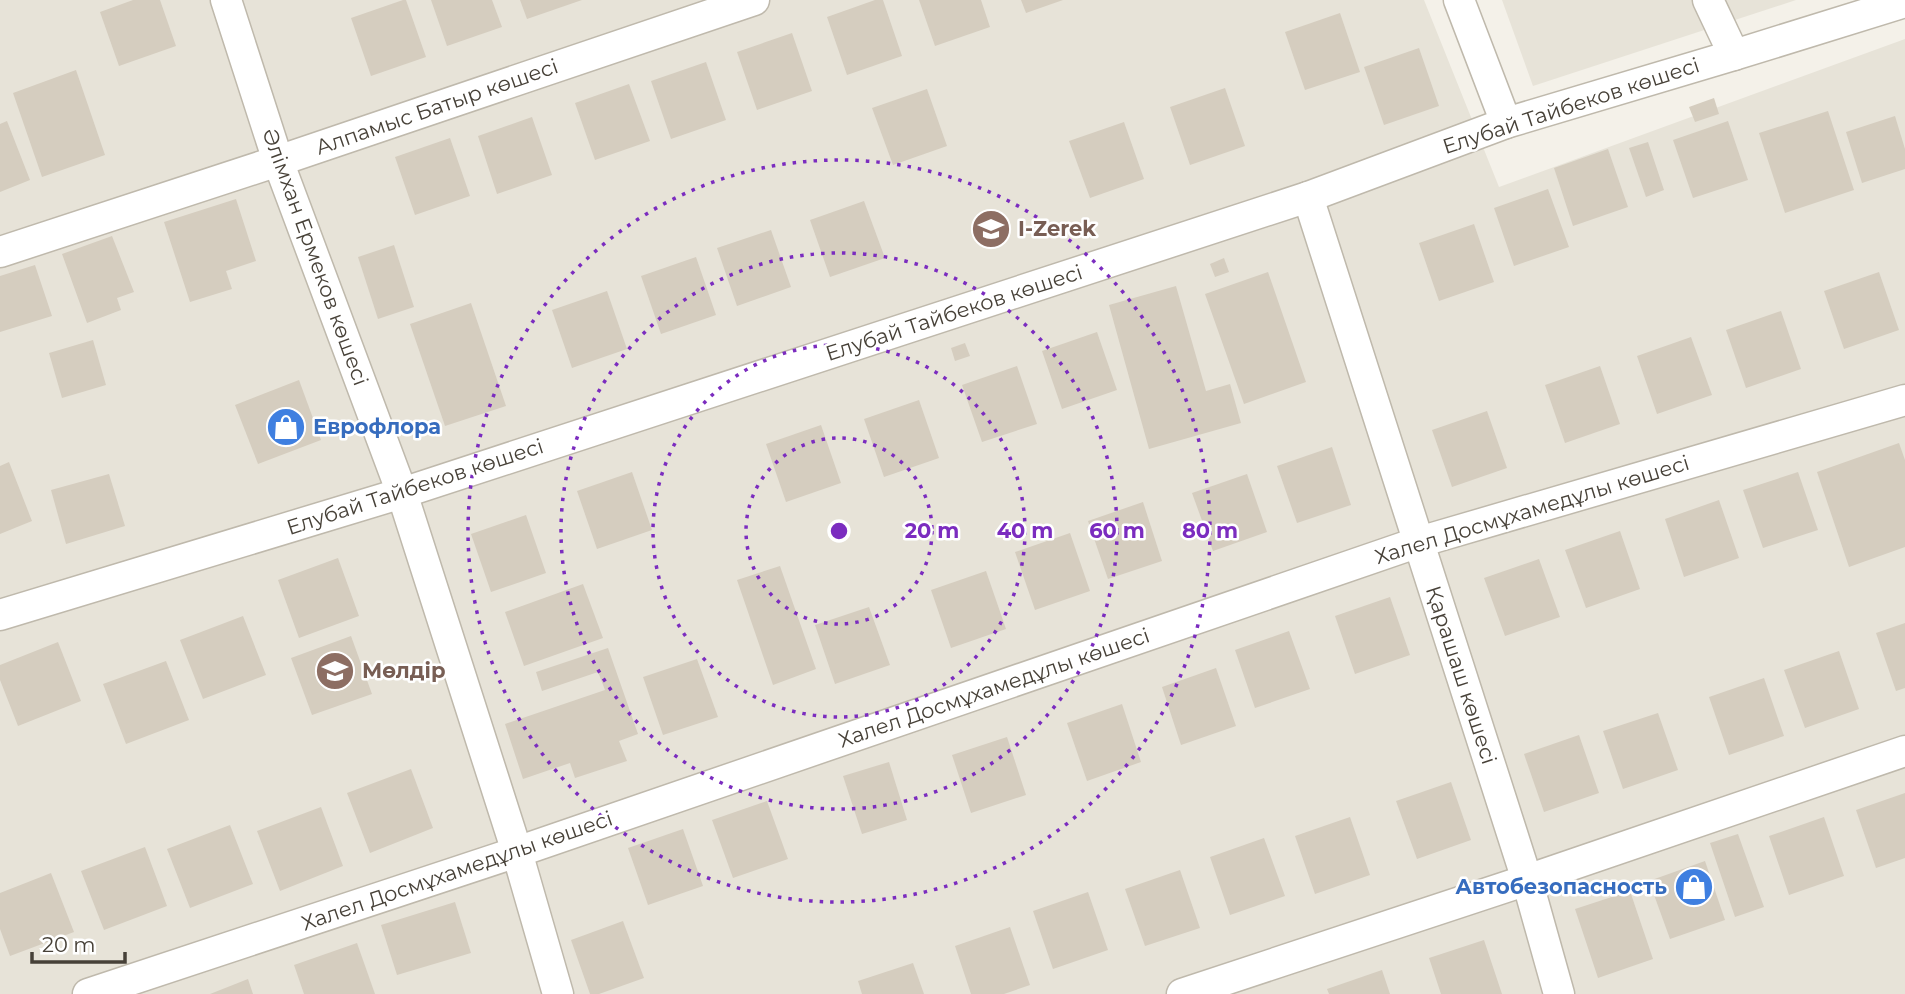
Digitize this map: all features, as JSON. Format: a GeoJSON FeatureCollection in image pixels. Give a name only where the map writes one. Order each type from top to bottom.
{"type":"FeatureCollection","features":[{"type":"Feature","properties":{"kind":"street","name":"Әлімхан Ермеков көшесі"},"geometry":{"type":"LineString","coordinates":[[226,0],[278,161],[402,493],[517,852],[558,994]]}},
{"type":"Feature","properties":{"kind":"street","name":"Алпамыс Батыр көшесі"},"geometry":{"type":"LineString","coordinates":[[0,252],[754,0]]}},
{"type":"Feature","properties":{"kind":"street"},"geometry":{"type":"LineString","coordinates":[[1459,0],[1506,123]]}},
{"type":"Feature","properties":{"kind":"street"},"geometry":{"type":"LineString","coordinates":[[1708,0],[1734,55]]}},
{"type":"Feature","properties":{"kind":"street","name":"Елубай Тайбеков көшесі"},"geometry":{"type":"LineString","coordinates":[[0,615],[402,493],[1308,197],[1506,123],[1905,2]]}},
{"type":"Feature","properties":{"kind":"street","name":"Қарашаш көшесі"},"geometry":{"type":"LineString","coordinates":[[1308,197],[1527,880],[1559,994]]}},
{"type":"Feature","properties":{"kind":"street","name":"Халел Досмұхамедұлы көшесі"},"geometry":{"type":"LineString","coordinates":[[88,994],[517,852],[1419,542],[1905,400]]}},
{"type":"Feature","properties":{"kind":"street"},"geometry":{"type":"LineString","coordinates":[[1182,994],[1905,751]]}},
{"type":"Feature","properties":{"kind":"shaded area"},"geometry":{"type":"Polygon","coordinates":[[[0,0],[1424,0],[1499,187],[1905,39],[1905,994],[0,994],[0,0]]]}},
{"type":"Feature","properties":{"kind":"shaded area"},"geometry":{"type":"Polygon","coordinates":[[[1502,0],[1796,0],[1533,86],[1502,0]]]}},
{"type":"Feature","properties":{"kind":"building"},"geometry":{"type":"Polygon","coordinates":[[[133,0],[160,0],[176,46],[119,66],[100,12],[133,0]]]}},
{"type":"Feature","properties":{"kind":"building"},"geometry":{"type":"Polygon","coordinates":[[[406,0],[426,57],[371,76],[351,18],[406,0]]]}},
{"type":"Feature","properties":{"kind":"building"},"geometry":{"type":"Polygon","coordinates":[[[431,0],[492,0],[502,27],[447,46],[431,0]]]}},
{"type":"Feature","properties":{"kind":"building"},"geometry":{"type":"Polygon","coordinates":[[[520,0],[582,0],[527,19],[520,0]]]}},
{"type":"Feature","properties":{"kind":"building"},"geometry":{"type":"Polygon","coordinates":[[[875,0],[883,0],[902,56],[847,75],[827,17],[875,0]]]}},
{"type":"Feature","properties":{"kind":"building"},"geometry":{"type":"Polygon","coordinates":[[[919,0],[981,0],[990,27],[935,46],[919,0]]]}},
{"type":"Feature","properties":{"kind":"building"},"geometry":{"type":"Polygon","coordinates":[[[1021,0],[1063,0],[1026,13],[1021,0]]]}},
{"type":"Feature","properties":{"kind":"building"},"geometry":{"type":"Polygon","coordinates":[[[1340,13],[1360,72],[1305,90],[1285,32],[1340,13]]]}},
{"type":"Feature","properties":{"kind":"building"},"geometry":{"type":"Polygon","coordinates":[[[792,33],[812,91],[757,110],[737,52],[792,33]]]}},
{"type":"Feature","properties":{"kind":"building"},"geometry":{"type":"Polygon","coordinates":[[[1419,48],[1439,106],[1384,125],[1364,67],[1419,48]]]}},
{"type":"Feature","properties":{"kind":"building"},"geometry":{"type":"Polygon","coordinates":[[[706,62],[726,120],[671,139],[651,81],[706,62]]]}},
{"type":"Feature","properties":{"kind":"building"},"geometry":{"type":"Polygon","coordinates":[[[76,70],[105,155],[42,177],[13,93],[76,70]]]}},
{"type":"Feature","properties":{"kind":"building"},"geometry":{"type":"Polygon","coordinates":[[[629,84],[650,141],[595,160],[575,103],[629,84]]]}},
{"type":"Feature","properties":{"kind":"building"},"geometry":{"type":"Polygon","coordinates":[[[1225,88],[1245,146],[1190,165],[1170,107],[1225,88]]]}},
{"type":"Feature","properties":{"kind":"building"},"geometry":{"type":"Polygon","coordinates":[[[927,89],[947,146],[893,165],[872,108],[927,89]]]}},
{"type":"Feature","properties":{"kind":"building"},"geometry":{"type":"Polygon","coordinates":[[[1714,98],[1719,114],[1695,122],[1689,107],[1714,98]]]}},
{"type":"Feature","properties":{"kind":"building"},"geometry":{"type":"Polygon","coordinates":[[[1828,111],[1854,190],[1785,213],[1759,133],[1828,111]]]}},
{"type":"Feature","properties":{"kind":"building"},"geometry":{"type":"Polygon","coordinates":[[[1895,116],[1905,149],[1905,169],[1862,183],[1846,132],[1895,116]]]}},
{"type":"Feature","properties":{"kind":"building"},"geometry":{"type":"Polygon","coordinates":[[[532,117],[552,175],[497,194],[478,136],[532,117]]]}},
{"type":"Feature","properties":{"kind":"building"},"geometry":{"type":"Polygon","coordinates":[[[7,121],[30,180],[0,192],[0,124],[7,121]]]}},
{"type":"Feature","properties":{"kind":"building"},"geometry":{"type":"Polygon","coordinates":[[[1728,121],[1748,180],[1693,198],[1673,140],[1728,121]]]}},
{"type":"Feature","properties":{"kind":"building"},"geometry":{"type":"Polygon","coordinates":[[[1124,122],[1144,179],[1090,198],[1069,141],[1124,122]]]}},
{"type":"Feature","properties":{"kind":"building"},"geometry":{"type":"Polygon","coordinates":[[[450,138],[470,196],[415,215],[395,157],[450,138]]]}},
{"type":"Feature","properties":{"kind":"building"},"geometry":{"type":"Polygon","coordinates":[[[1648,142],[1664,190],[1646,197],[1629,148],[1648,142]]]}},
{"type":"Feature","properties":{"kind":"building"},"geometry":{"type":"Polygon","coordinates":[[[1608,149],[1628,207],[1573,226],[1554,168],[1608,149]]]}},
{"type":"Feature","properties":{"kind":"building"},"geometry":{"type":"Polygon","coordinates":[[[1548,189],[1569,247],[1514,266],[1494,208],[1548,189]]]}},
{"type":"Feature","properties":{"kind":"building"},"geometry":{"type":"Polygon","coordinates":[[[236,199],[256,261],[226,271],[232,289],[190,302],[164,222],[236,199]]]}},
{"type":"Feature","properties":{"kind":"building"},"geometry":{"type":"Polygon","coordinates":[[[864,201],[885,258],[830,277],[810,220],[864,201]]]}},
{"type":"Feature","properties":{"kind":"building"},"geometry":{"type":"Polygon","coordinates":[[[1474,224],[1494,282],[1439,301],[1419,243],[1474,224]]]}},
{"type":"Feature","properties":{"kind":"building"},"geometry":{"type":"Polygon","coordinates":[[[771,230],[791,287],[737,306],[717,248],[771,230]]]}},
{"type":"Feature","properties":{"kind":"building"},"geometry":{"type":"Polygon","coordinates":[[[112,236],[134,292],[117,298],[121,310],[87,323],[62,254],[112,236]]]}},
{"type":"Feature","properties":{"kind":"building"},"geometry":{"type":"Polygon","coordinates":[[[394,245],[414,307],[378,319],[358,257],[394,245]]]}},
{"type":"Feature","properties":{"kind":"building"},"geometry":{"type":"Polygon","coordinates":[[[696,257],[716,315],[661,334],[641,276],[696,257]]]}},
{"type":"Feature","properties":{"kind":"building"},"geometry":{"type":"Polygon","coordinates":[[[1224,258],[1229,272],[1215,277],[1210,264],[1224,258]]]}},
{"type":"Feature","properties":{"kind":"building"},"geometry":{"type":"Polygon","coordinates":[[[35,265],[52,316],[0,332],[0,276],[35,265]]]}},
{"type":"Feature","properties":{"kind":"building"},"geometry":{"type":"Polygon","coordinates":[[[1268,272],[1306,382],[1244,404],[1205,294],[1268,272]]]}},
{"type":"Feature","properties":{"kind":"building"},"geometry":{"type":"Polygon","coordinates":[[[1879,272],[1899,330],[1844,349],[1824,291],[1879,272]]]}},
{"type":"Feature","properties":{"kind":"building"},"geometry":{"type":"Polygon","coordinates":[[[1176,286],[1206,391],[1230,384],[1241,423],[1149,449],[1109,305],[1176,286]]]}},
{"type":"Feature","properties":{"kind":"building"},"geometry":{"type":"Polygon","coordinates":[[[607,291],[627,349],[572,368],[552,310],[607,291]]]}},
{"type":"Feature","properties":{"kind":"building"},"geometry":{"type":"Polygon","coordinates":[[[471,303],[506,406],[445,426],[410,324],[471,303]]]}},
{"type":"Feature","properties":{"kind":"building"},"geometry":{"type":"Polygon","coordinates":[[[1781,311],[1801,369],[1746,388],[1726,330],[1781,311]]]}},
{"type":"Feature","properties":{"kind":"building"},"geometry":{"type":"Polygon","coordinates":[[[1097,332],[1117,390],[1062,409],[1042,351],[1097,332]]]}},
{"type":"Feature","properties":{"kind":"building"},"geometry":{"type":"Polygon","coordinates":[[[1691,337],[1712,395],[1657,414],[1637,356],[1691,337]]]}},
{"type":"Feature","properties":{"kind":"building"},"geometry":{"type":"Polygon","coordinates":[[[93,340],[106,385],[62,398],[49,353],[93,340]]]}},
{"type":"Feature","properties":{"kind":"building"},"geometry":{"type":"Polygon","coordinates":[[[965,343],[970,356],[955,361],[951,348],[965,343]]]}},
{"type":"Feature","properties":{"kind":"building"},"geometry":{"type":"Polygon","coordinates":[[[1017,366],[1037,424],[982,442],[962,385],[1017,366]]]}},
{"type":"Feature","properties":{"kind":"building"},"geometry":{"type":"Polygon","coordinates":[[[1600,366],[1620,424],[1565,443],[1545,385],[1600,366]]]}},
{"type":"Feature","properties":{"kind":"building"},"geometry":{"type":"Polygon","coordinates":[[[299,380],[321,440],[258,464],[235,405],[299,380]]]}},
{"type":"Feature","properties":{"kind":"building"},"geometry":{"type":"Polygon","coordinates":[[[919,400],[939,458],[884,477],[864,419],[919,400]]]}},
{"type":"Feature","properties":{"kind":"building"},"geometry":{"type":"Polygon","coordinates":[[[1487,411],[1507,468],[1452,487],[1432,430],[1487,411]]]}},
{"type":"Feature","properties":{"kind":"building"},"geometry":{"type":"Polygon","coordinates":[[[821,425],[841,483],[786,502],[766,444],[821,425]]]}},
{"type":"Feature","properties":{"kind":"building"},"geometry":{"type":"Polygon","coordinates":[[[1899,443],[1905,460],[1905,547],[1849,567],[1817,472],[1899,443]]]}},
{"type":"Feature","properties":{"kind":"building"},"geometry":{"type":"Polygon","coordinates":[[[1332,447],[1351,505],[1297,523],[1277,466],[1332,447]]]}},
{"type":"Feature","properties":{"kind":"building"},"geometry":{"type":"Polygon","coordinates":[[[9,462],[32,521],[0,534],[0,466],[9,462]]]}},
{"type":"Feature","properties":{"kind":"building"},"geometry":{"type":"Polygon","coordinates":[[[632,472],[652,530],[597,549],[577,491],[632,472]]]}},
{"type":"Feature","properties":{"kind":"building"},"geometry":{"type":"Polygon","coordinates":[[[1798,472],[1818,530],[1763,548],[1743,490],[1798,472]]]}},
{"type":"Feature","properties":{"kind":"building"},"geometry":{"type":"Polygon","coordinates":[[[109,474],[125,526],[66,544],[51,490],[109,474]]]}},
{"type":"Feature","properties":{"kind":"building"},"geometry":{"type":"Polygon","coordinates":[[[1247,474],[1267,532],[1213,551],[1192,493],[1247,474]]]}},
{"type":"Feature","properties":{"kind":"building"},"geometry":{"type":"Polygon","coordinates":[[[1719,500],[1739,558],[1684,577],[1665,519],[1719,500]]]}},
{"type":"Feature","properties":{"kind":"building"},"geometry":{"type":"Polygon","coordinates":[[[1143,502],[1162,561],[1108,579],[1088,521],[1143,502]]]}},
{"type":"Feature","properties":{"kind":"building"},"geometry":{"type":"Polygon","coordinates":[[[526,515],[546,573],[491,592],[471,534],[526,515]]]}},
{"type":"Feature","properties":{"kind":"building"},"geometry":{"type":"Polygon","coordinates":[[[1620,531],[1640,589],[1586,608],[1565,550],[1620,531]]]}},
{"type":"Feature","properties":{"kind":"building"},"geometry":{"type":"Polygon","coordinates":[[[1070,533],[1090,591],[1035,610],[1015,552],[1070,533]]]}},
{"type":"Feature","properties":{"kind":"building"},"geometry":{"type":"Polygon","coordinates":[[[338,558],[359,616],[299,638],[278,580],[338,558]]]}},
{"type":"Feature","properties":{"kind":"building"},"geometry":{"type":"Polygon","coordinates":[[[1539,559],[1560,617],[1505,636],[1484,578],[1539,559]]]}},
{"type":"Feature","properties":{"kind":"building"},"geometry":{"type":"Polygon","coordinates":[[[780,566],[816,669],[773,685],[737,580],[780,566]]]}},
{"type":"Feature","properties":{"kind":"building"},"geometry":{"type":"Polygon","coordinates":[[[986,571],[1006,629],[951,648],[931,590],[986,571]]]}},
{"type":"Feature","properties":{"kind":"building"},"geometry":{"type":"Polygon","coordinates":[[[583,584],[603,638],[524,666],[505,612],[583,584]]]}},
{"type":"Feature","properties":{"kind":"building"},"geometry":{"type":"Polygon","coordinates":[[[1390,597],[1410,655],[1355,674],[1335,616],[1390,597]]]}},
{"type":"Feature","properties":{"kind":"building"},"geometry":{"type":"Polygon","coordinates":[[[869,607],[890,665],[835,684],[815,625],[869,607]]]}},
{"type":"Feature","properties":{"kind":"building"},"geometry":{"type":"Polygon","coordinates":[[[243,616],[266,675],[203,699],[180,640],[243,616]]]}},
{"type":"Feature","properties":{"kind":"building"},"geometry":{"type":"Polygon","coordinates":[[[1905,623],[1905,688],[1896,691],[1876,633],[1905,623]]]}},
{"type":"Feature","properties":{"kind":"building"},"geometry":{"type":"Polygon","coordinates":[[[1289,631],[1310,689],[1255,708],[1235,650],[1289,631]]]}},
{"type":"Feature","properties":{"kind":"building"},"geometry":{"type":"Polygon","coordinates":[[[351,636],[372,694],[312,715],[291,658],[351,636]]]}},
{"type":"Feature","properties":{"kind":"building"},"geometry":{"type":"Polygon","coordinates":[[[58,642],[81,701],[18,726],[0,680],[0,665],[58,642]]]}},
{"type":"Feature","properties":{"kind":"building"},"geometry":{"type":"Polygon","coordinates":[[[608,648],[638,734],[619,741],[627,761],[575,778],[570,763],[523,779],[505,724],[605,690],[598,672],[542,691],[536,672],[608,648]]]}},
{"type":"Feature","properties":{"kind":"building"},"geometry":{"type":"Polygon","coordinates":[[[1839,651],[1859,709],[1805,728],[1784,670],[1839,651]]]}},
{"type":"Feature","properties":{"kind":"building"},"geometry":{"type":"Polygon","coordinates":[[[697,659],[718,717],[663,735],[643,677],[697,659]]]}},
{"type":"Feature","properties":{"kind":"building"},"geometry":{"type":"Polygon","coordinates":[[[166,661],[189,720],[126,744],[103,684],[166,661]]]}},
{"type":"Feature","properties":{"kind":"building"},"geometry":{"type":"Polygon","coordinates":[[[1216,668],[1236,726],[1181,745],[1162,687],[1216,668]]]}},
{"type":"Feature","properties":{"kind":"building"},"geometry":{"type":"Polygon","coordinates":[[[1764,678],[1784,736],[1729,755],[1709,697],[1764,678]]]}},
{"type":"Feature","properties":{"kind":"building"},"geometry":{"type":"Polygon","coordinates":[[[1122,704],[1141,762],[1087,781],[1067,723],[1122,704]]]}},
{"type":"Feature","properties":{"kind":"building"},"geometry":{"type":"Polygon","coordinates":[[[1658,713],[1678,770],[1623,789],[1603,731],[1658,713]]]}},
{"type":"Feature","properties":{"kind":"building"},"geometry":{"type":"Polygon","coordinates":[[[1579,735],[1599,793],[1544,812],[1524,754],[1579,735]]]}},
{"type":"Feature","properties":{"kind":"building"},"geometry":{"type":"Polygon","coordinates":[[[1007,737],[1026,795],[971,813],[952,755],[1007,737]]]}},
{"type":"Feature","properties":{"kind":"building"},"geometry":{"type":"Polygon","coordinates":[[[889,762],[907,820],[862,834],[843,776],[889,762]]]}},
{"type":"Feature","properties":{"kind":"building"},"geometry":{"type":"Polygon","coordinates":[[[411,769],[433,828],[370,853],[347,793],[411,769]]]}},
{"type":"Feature","properties":{"kind":"building"},"geometry":{"type":"Polygon","coordinates":[[[1451,782],[1471,840],[1417,859],[1396,801],[1451,782]]]}},
{"type":"Feature","properties":{"kind":"building"},"geometry":{"type":"Polygon","coordinates":[[[1905,793],[1905,858],[1876,868],[1856,810],[1905,793]]]}},
{"type":"Feature","properties":{"kind":"building"},"geometry":{"type":"Polygon","coordinates":[[[767,801],[788,859],[733,878],[712,820],[767,801]]]}},
{"type":"Feature","properties":{"kind":"building"},"geometry":{"type":"Polygon","coordinates":[[[321,807],[343,866],[280,891],[257,831],[321,807]]]}},
{"type":"Feature","properties":{"kind":"building"},"geometry":{"type":"Polygon","coordinates":[[[1350,817],[1370,875],[1315,894],[1295,836],[1350,817]]]}},
{"type":"Feature","properties":{"kind":"building"},"geometry":{"type":"Polygon","coordinates":[[[1824,817],[1844,876],[1789,895],[1769,836],[1824,817]]]}},
{"type":"Feature","properties":{"kind":"building"},"geometry":{"type":"Polygon","coordinates":[[[230,825],[253,884],[190,908],[167,849],[230,825]]]}},
{"type":"Feature","properties":{"kind":"building"},"geometry":{"type":"Polygon","coordinates":[[[683,829],[703,886],[648,905],[628,848],[683,829]]]}},
{"type":"Feature","properties":{"kind":"building"},"geometry":{"type":"Polygon","coordinates":[[[1738,834],[1764,907],[1735,917],[1710,843],[1738,834]]]}},
{"type":"Feature","properties":{"kind":"building"},"geometry":{"type":"Polygon","coordinates":[[[1264,838],[1285,896],[1230,915],[1210,857],[1264,838]]]}},
{"type":"Feature","properties":{"kind":"building"},"geometry":{"type":"Polygon","coordinates":[[[145,847],[167,906],[104,930],[81,871],[145,847]]]}},
{"type":"Feature","properties":{"kind":"building"},"geometry":{"type":"Polygon","coordinates":[[[1705,861],[1725,920],[1670,939],[1649,881],[1705,861]]]}},
{"type":"Feature","properties":{"kind":"building"},"geometry":{"type":"Polygon","coordinates":[[[1180,870],[1200,928],[1145,946],[1125,889],[1180,870]]]}},
{"type":"Feature","properties":{"kind":"building"},"geometry":{"type":"Polygon","coordinates":[[[51,873],[74,932],[10,956],[0,929],[0,893],[51,873]]]}},
{"type":"Feature","properties":{"kind":"building"},"geometry":{"type":"Polygon","coordinates":[[[1630,891],[1653,959],[1598,978],[1575,909],[1630,891]]]}},
{"type":"Feature","properties":{"kind":"building"},"geometry":{"type":"Polygon","coordinates":[[[1088,892],[1108,950],[1053,969],[1033,911],[1088,892]]]}},
{"type":"Feature","properties":{"kind":"building"},"geometry":{"type":"Polygon","coordinates":[[[455,902],[471,953],[397,975],[381,925],[455,902]]]}},
{"type":"Feature","properties":{"kind":"building"},"geometry":{"type":"Polygon","coordinates":[[[623,921],[644,978],[599,994],[590,994],[571,940],[623,921]]]}},
{"type":"Feature","properties":{"kind":"building"},"geometry":{"type":"Polygon","coordinates":[[[1010,927],[1030,985],[1004,994],[971,994],[955,946],[1010,927]]]}},
{"type":"Feature","properties":{"kind":"building"},"geometry":{"type":"Polygon","coordinates":[[[1484,940],[1502,994],[1441,994],[1429,958],[1484,940]]]}},
{"type":"Feature","properties":{"kind":"building"},"geometry":{"type":"Polygon","coordinates":[[[357,943],[375,994],[304,994],[294,965],[357,943]]]}},
{"type":"Feature","properties":{"kind":"building"},"geometry":{"type":"Polygon","coordinates":[[[913,963],[924,994],[862,994],[858,981],[913,963]]]}},
{"type":"Feature","properties":{"kind":"building"},"geometry":{"type":"Polygon","coordinates":[[[1382,970],[1390,994],[1329,994],[1327,989],[1382,970]]]}},
{"type":"Feature","properties":{"kind":"building"},"geometry":{"type":"Polygon","coordinates":[[[248,979],[253,994],[210,994],[248,979]]]}},
{"type":"Feature","properties":{"kind":"place","name":"I-Zerek"},"geometry":{"type":"Point","coordinates":[991,229]}},
{"type":"Feature","properties":{"kind":"place","name":"Еврофлора"},"geometry":{"type":"Point","coordinates":[286,427]}},
{"type":"Feature","properties":{"kind":"place","name":"Мөлдір"},"geometry":{"type":"Point","coordinates":[335,671]}},
{"type":"Feature","properties":{"kind":"place","name":"Автобезопасность"},"geometry":{"type":"Point","coordinates":[1694,887]}}]}
